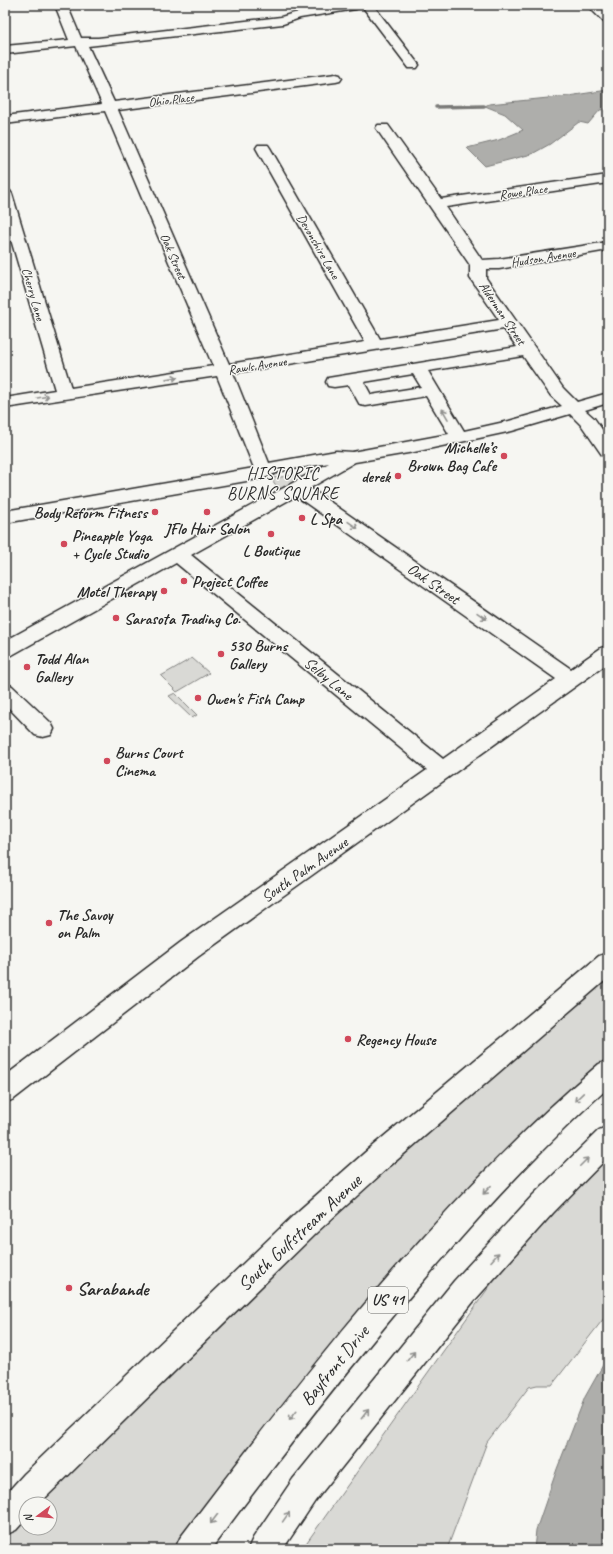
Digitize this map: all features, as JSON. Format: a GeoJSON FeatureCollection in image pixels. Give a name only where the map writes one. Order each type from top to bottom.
{"type":"FeatureCollection","features":[{"type":"Feature","properties":{"kind":"street"},"geometry":{"type":"LineString","coordinates":[[60,5],[81,42]]}},
{"type":"Feature","properties":{"kind":"street"},"geometry":{"type":"LineString","coordinates":[[70,5],[81,42]]}},
{"type":"Feature","properties":{"kind":"street"},"geometry":{"type":"LineString","coordinates":[[291,5],[298,15]]}},
{"type":"Feature","properties":{"kind":"street"},"geometry":{"type":"LineString","coordinates":[[5,50],[81,42],[98,42],[221,28],[283,20],[298,15],[356,5]]}},
{"type":"Feature","properties":{"kind":"street"},"geometry":{"type":"LineString","coordinates":[[367,5],[413,65]]}},
{"type":"Feature","properties":{"kind":"street"},"geometry":{"type":"LineString","coordinates":[[593,5],[608,19]]}},
{"type":"Feature","properties":{"kind":"street"},"geometry":{"type":"LineString","coordinates":[[597,5],[608,9]]}},
{"type":"Feature","properties":{"kind":"street","name":"Oak Street"},"geometry":{"type":"LineString","coordinates":[[81,42],[223,370],[264,472]]}},
{"type":"Feature","properties":{"kind":"street","name":"Ohio Place"},"geometry":{"type":"LineString","coordinates":[[5,120],[336,78]]}},
{"type":"Feature","properties":{"kind":"street","name":"Alderman Street"},"geometry":{"type":"LineString","coordinates":[[383,128],[478,265],[478,278],[509,323],[557,392],[588,422],[608,452]]}},
{"type":"Feature","properties":{"kind":"street","name":"Devonshire Lane"},"geometry":{"type":"LineString","coordinates":[[264,148],[375,345]]}},
{"type":"Feature","properties":{"kind":"street","name":"Rowe Place"},"geometry":{"type":"LineString","coordinates":[[437,204],[608,179]]}},
{"type":"Feature","properties":{"kind":"street","name":"Cherry Lane"},"geometry":{"type":"LineString","coordinates":[[5,194],[64,394]]}},
{"type":"Feature","properties":{"kind":"street","name":"Hudson Avenue"},"geometry":{"type":"LineString","coordinates":[[478,265],[499,264],[608,246]]}},
{"type":"Feature","properties":{"kind":"street","name":"Rawls Avenue"},"geometry":{"type":"LineString","coordinates":[[5,403],[223,370],[509,323]]}},
{"type":"Feature","properties":{"kind":"street"},"geometry":{"type":"LineString","coordinates":[[334,382],[528,350]]}},
{"type":"Feature","properties":{"kind":"street"},"geometry":{"type":"LineString","coordinates":[[418,368],[459,437]]}},
{"type":"Feature","properties":{"kind":"street"},"geometry":{"type":"LineString","coordinates":[[354,379],[366,401],[431,390]]}},
{"type":"Feature","properties":{"kind":"street"},"geometry":{"type":"LineString","coordinates":[[5,517],[264,472],[281,473],[414,447],[512,426],[608,398]]}},
{"type":"Feature","properties":{"kind":"street"},"geometry":{"type":"LineString","coordinates":[[5,650],[348,460]]}},
{"type":"Feature","properties":{"kind":"street","name":"Oak Street"},"geometry":{"type":"LineString","coordinates":[[297,488],[570,679]]}},
{"type":"Feature","properties":{"kind":"street","name":"Selby Lane"},"geometry":{"type":"LineString","coordinates":[[178,554],[443,771]]}},
{"type":"Feature","properties":{"kind":"street","name":"South Palm Avenue"},"geometry":{"type":"LineString","coordinates":[[5,1092],[190,949],[608,653]]}},
{"type":"Feature","properties":{"kind":"street"},"geometry":{"type":"LineString","coordinates":[[5,691],[43,730]]}},
{"type":"Feature","properties":{"kind":"street","name":"South Gulfstream Avenue"},"geometry":{"type":"LineString","coordinates":[[5,1519],[35,1485],[306,1223],[380,1157],[608,962]]}},
{"type":"Feature","properties":{"kind":"street","name":"Bayfront Drive"},"geometry":{"type":"LineString","coordinates":[[191,1549],[297,1410],[426,1256],[507,1167],[586,1090],[608,1072]]}},
{"type":"Feature","properties":{"kind":"street"},"geometry":{"type":"LineString","coordinates":[[264,1549],[304,1490],[464,1291],[543,1204],[608,1139]]}},
{"type":"Feature","properties":{"kind":"shaded area"},"geometry":{"type":"Polygon","coordinates":[[[608,90],[608,109],[600,110],[588,124],[579,122],[550,144],[532,154],[485,166],[467,148],[499,140],[523,130],[505,114],[485,106],[489,104],[568,96],[608,90]]]}},
{"type":"Feature","properties":{"kind":"shaded area"},"geometry":{"type":"Polygon","coordinates":[[[300,475],[299,479],[281,489],[274,483],[273,478],[300,475]]]}},
{"type":"Feature","properties":{"kind":"shaded area"},"geometry":{"type":"Polygon","coordinates":[[[192,658],[209,673],[177,692],[161,676],[192,658]]]}},
{"type":"Feature","properties":{"kind":"shaded area"},"geometry":{"type":"Polygon","coordinates":[[[175,693],[197,715],[192,718],[169,696],[175,693]]]}},
{"type":"Feature","properties":{"kind":"shaded area"},"geometry":{"type":"Polygon","coordinates":[[[608,963],[608,1072],[586,1090],[191,1549],[5,1549],[5,1519],[18,1507],[18,1536],[58,1536],[58,1496],[30,1496],[608,963]]]}},
{"type":"Feature","properties":{"kind":"shaded area"},"geometry":{"type":"Polygon","coordinates":[[[608,1158],[608,1313],[552,1385],[537,1385],[529,1387],[487,1442],[447,1549],[302,1549],[494,1280],[555,1212],[608,1158]]]}},
{"type":"Feature","properties":{"kind":"shaded area"},"geometry":{"type":"Polygon","coordinates":[[[608,1356],[608,1549],[534,1549],[536,1530],[557,1469],[585,1397],[608,1356]]]}},
{"type":"Feature","properties":{"kind":"waterway"},"geometry":{"type":"LineString","coordinates":[[436,107],[484,106]]}},
{"type":"Feature","properties":{"kind":"place","name":"Michelle’s Brown Bag Cafe"},"geometry":{"type":"Point","coordinates":[504,456]}},
{"type":"Feature","properties":{"kind":"place","name":"derek"},"geometry":{"type":"Point","coordinates":[398,476]}},
{"type":"Feature","properties":{"kind":"place","name":"Body Reform Fitness"},"geometry":{"type":"Point","coordinates":[155,512]}},
{"type":"Feature","properties":{"kind":"place","name":"JFlo Hair Salon"},"geometry":{"type":"Point","coordinates":[207,512]}},
{"type":"Feature","properties":{"kind":"place","name":"L Spa"},"geometry":{"type":"Point","coordinates":[302,518]}},
{"type":"Feature","properties":{"kind":"place","name":"L Boutique"},"geometry":{"type":"Point","coordinates":[271,534]}},
{"type":"Feature","properties":{"kind":"place","name":"Pineapple Yoga + Cycle Studio"},"geometry":{"type":"Point","coordinates":[64,544]}},
{"type":"Feature","properties":{"kind":"place","name":"Project Coffee"},"geometry":{"type":"Point","coordinates":[184,581]}},
{"type":"Feature","properties":{"kind":"place","name":"Motel Therapy"},"geometry":{"type":"Point","coordinates":[164,591]}},
{"type":"Feature","properties":{"kind":"place","name":"Sarasota Trading Co."},"geometry":{"type":"Point","coordinates":[116,618]}},
{"type":"Feature","properties":{"kind":"place","name":"530 Burns Gallery"},"geometry":{"type":"Point","coordinates":[221,654]}},
{"type":"Feature","properties":{"kind":"place","name":"Todd Alan Gallery"},"geometry":{"type":"Point","coordinates":[27,667]}},
{"type":"Feature","properties":{"kind":"place","name":"Owen's Fish Camp"},"geometry":{"type":"Point","coordinates":[198,698]}},
{"type":"Feature","properties":{"kind":"place","name":"Burns Court Cinema"},"geometry":{"type":"Point","coordinates":[107,761]}},
{"type":"Feature","properties":{"kind":"place","name":"The Savoy on Palm"},"geometry":{"type":"Point","coordinates":[49,923]}},
{"type":"Feature","properties":{"kind":"place","name":"Regency House"},"geometry":{"type":"Point","coordinates":[348,1039]}},
{"type":"Feature","properties":{"kind":"place","name":"Sarabande"},"geometry":{"type":"Point","coordinates":[69,1288]}},
{"type":"Feature","properties":{"kind":"district","name":"HISTORIC BURNS SQUARE"},"geometry":{"type":"Point","coordinates":[283,483]}}]}
